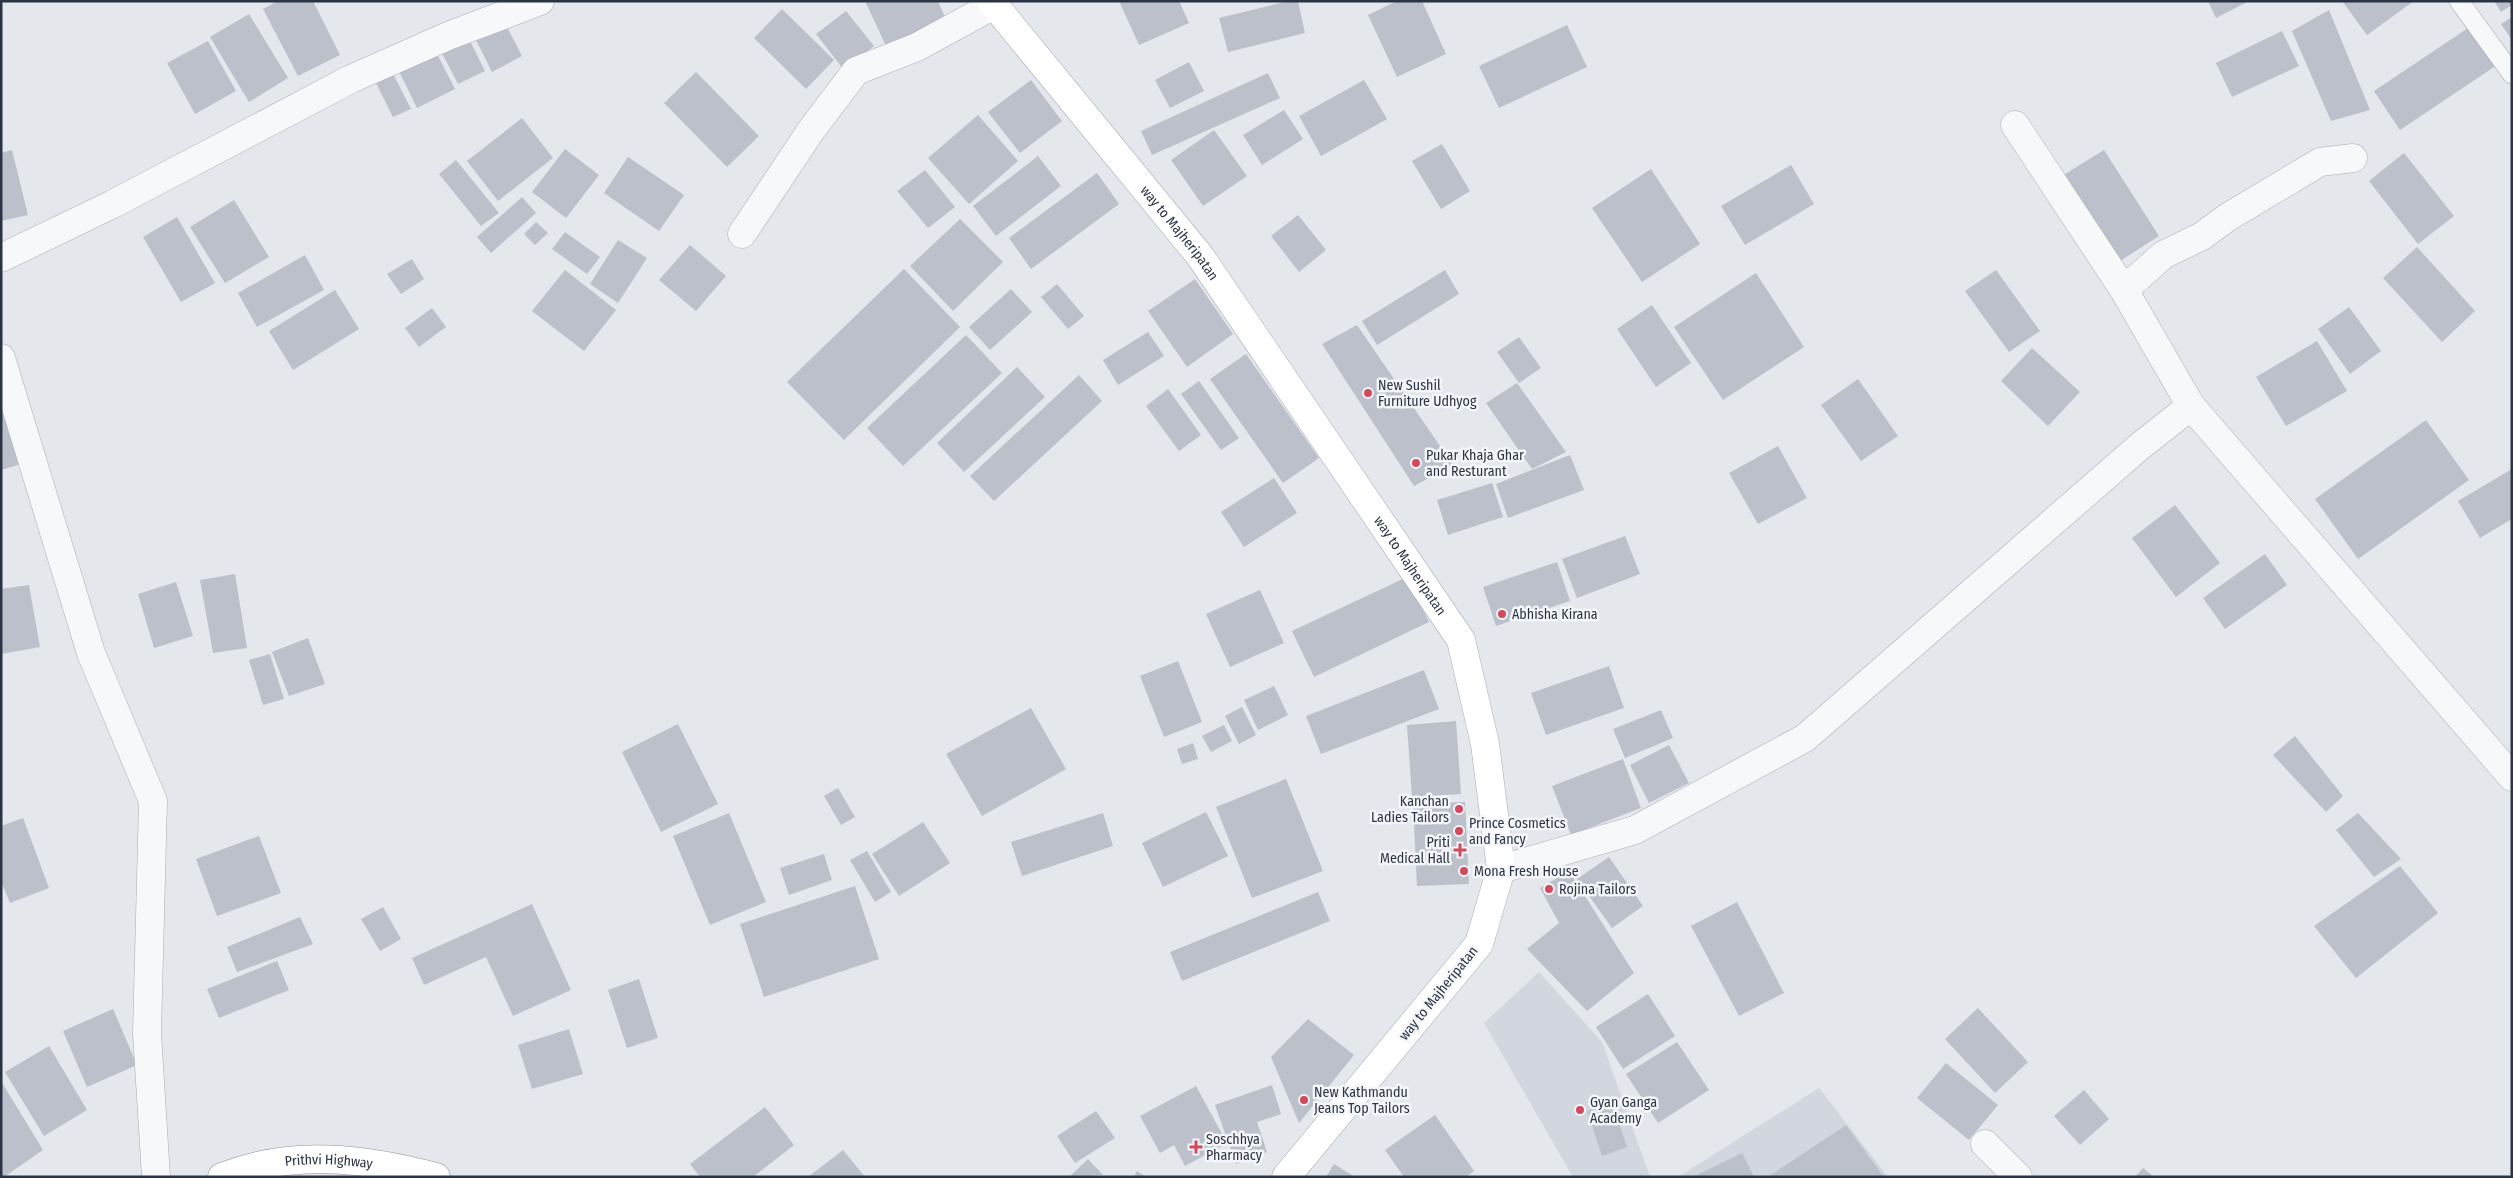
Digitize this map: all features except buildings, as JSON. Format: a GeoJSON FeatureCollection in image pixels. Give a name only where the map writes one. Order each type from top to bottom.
{"type":"FeatureCollection","features":[{"type":"Feature","properties":{"kind":"main road","name":"way to Majheripatan"},"geometry":{"type":"LineString","coordinates":[[992,3],[1200,256],[1461,640],[1485,744],[1501,869],[1479,944],[1286,1177]]}},
{"type":"Feature","properties":{"kind":"main road","name":"Prithvi Highway"},"geometry":{"type":"LineString","coordinates":[[222,1177],[238,1170],[290,1159],[343,1159],[395,1166],[436,1177]]}},
{"type":"Feature","properties":{"kind":"street"},"geometry":{"type":"LineString","coordinates":[[1,258],[113,204],[351,79],[448,36],[540,1]]}},
{"type":"Feature","properties":{"kind":"street"},"geometry":{"type":"LineString","coordinates":[[742,234],[812,129],[856,71],[917,47],[992,3]]}},
{"type":"Feature","properties":{"kind":"street"},"geometry":{"type":"LineString","coordinates":[[2015,125],[2124,290],[2192,406],[2512,777]]}},
{"type":"Feature","properties":{"kind":"street"},"geometry":{"type":"LineString","coordinates":[[2124,290],[2163,255],[2202,236],[2228,217],[2320,162],[2353,158]]}},
{"type":"Feature","properties":{"kind":"street"},"geometry":{"type":"LineString","coordinates":[[1,358],[91,653],[153,800],[146,1033],[156,1177]]}},
{"type":"Feature","properties":{"kind":"street"},"geometry":{"type":"LineString","coordinates":[[1501,869],[1635,830],[1805,738],[2139,447],[2192,406]]}},
{"type":"Feature","properties":{"kind":"street"},"geometry":{"type":"LineString","coordinates":[[1985,1144],[2018,1177]]}},
{"type":"Feature","properties":{"kind":"lane"},"geometry":{"type":"LineString","coordinates":[[2459,1],[2512,74]]}},
{"type":"Feature","properties":{"kind":"shaded area","name":"Gyan Ganga Academy"},"geometry":{"type":"Polygon","coordinates":[[[1539,972],[1602,1042],[1650,1177],[1573,1177],[1484,1023],[1539,972]]]}},
{"type":"Feature","properties":{"kind":"shaded area"},"geometry":{"type":"Polygon","coordinates":[[[1819,1088],[1888,1177],[1678,1177],[1819,1088]]]}},
{"type":"Feature","properties":{"kind":"place","name":"New Sushil Furniture Udhyog"},"geometry":{"type":"Point","coordinates":[1368,393]}},
{"type":"Feature","properties":{"kind":"place","name":"Pukar Khaja Ghar and Resturant"},"geometry":{"type":"Point","coordinates":[1416,463]}},
{"type":"Feature","properties":{"kind":"place","name":"Abhisha Kirana"},"geometry":{"type":"Point","coordinates":[1502,614]}},
{"type":"Feature","properties":{"kind":"place","name":"Kanchan Ladies Tailors"},"geometry":{"type":"Point","coordinates":[1459,809]}},
{"type":"Feature","properties":{"kind":"place","name":"Prince Cosmetics and Fancy"},"geometry":{"type":"Point","coordinates":[1459,831]}},
{"type":"Feature","properties":{"kind":"place","name":"Priti Medical Hall"},"geometry":{"type":"Point","coordinates":[1460,850]}},
{"type":"Feature","properties":{"kind":"place","name":"Mona Fresh House"},"geometry":{"type":"Point","coordinates":[1464,871]}},
{"type":"Feature","properties":{"kind":"place","name":"Rojina Tailors"},"geometry":{"type":"Point","coordinates":[1549,889]}},
{"type":"Feature","properties":{"kind":"place","name":"New Kathmandu Jeans Top Tailors"},"geometry":{"type":"Point","coordinates":[1304,1100]}},
{"type":"Feature","properties":{"kind":"place","name":"Gyan Ganga Academy"},"geometry":{"type":"Point","coordinates":[1580,1110]}},
{"type":"Feature","properties":{"kind":"place","name":"Soschhya Pharmacy"},"geometry":{"type":"Point","coordinates":[1196,1147]}}]}
